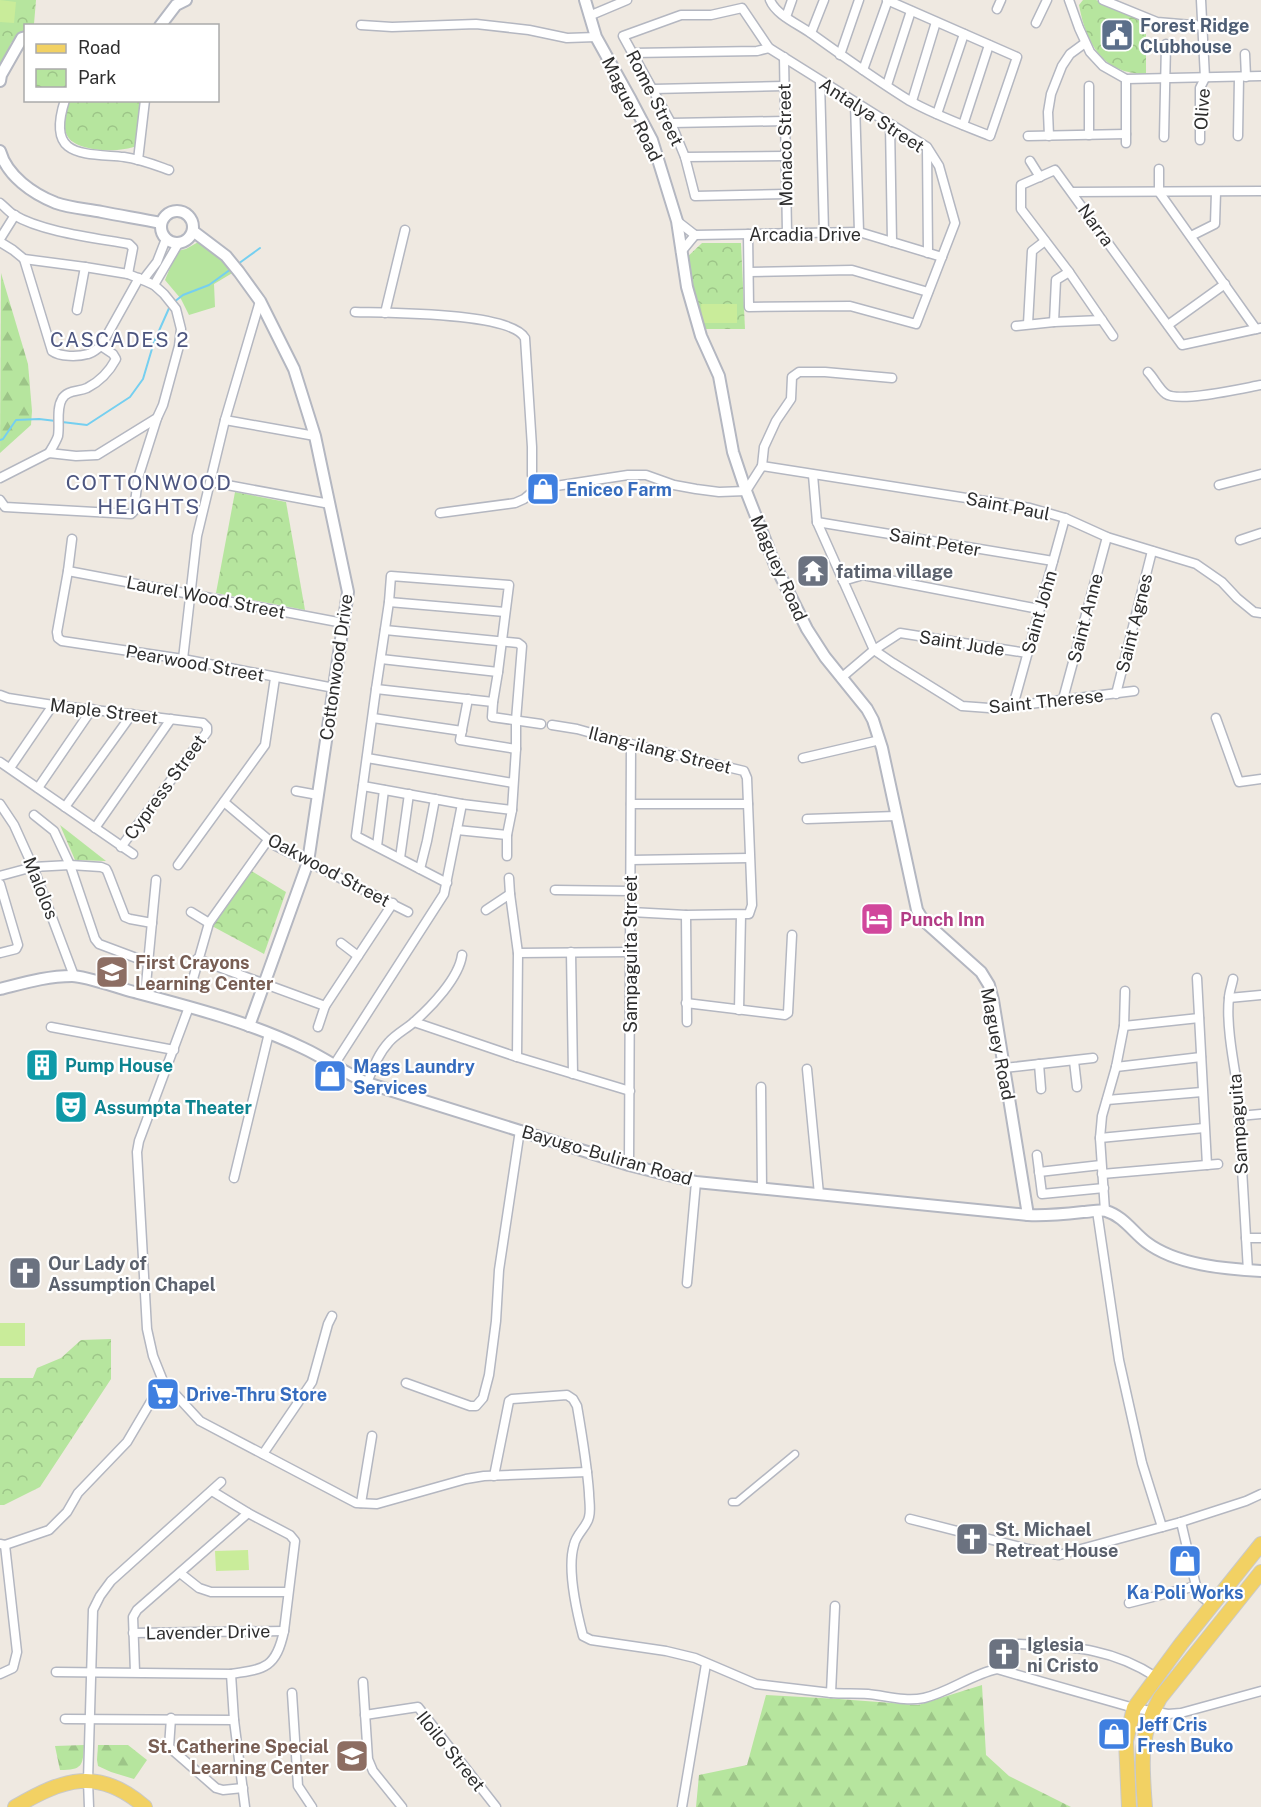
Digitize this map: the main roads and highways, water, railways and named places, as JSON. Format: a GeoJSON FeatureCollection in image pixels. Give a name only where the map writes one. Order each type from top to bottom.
{"type":"FeatureCollection","features":[{"type":"Feature","properties":{"kind":"main road"},"geometry":{"type":"LineString","coordinates":[[1129,1807],[1126,1741],[1134,1708],[1261,1544]]}},
{"type":"Feature","properties":{"kind":"main road"},"geometry":{"type":"LineString","coordinates":[[1145,1807],[1143,1742],[1152,1712],[1172,1683],[1261,1572]]}},
{"type":"Feature","properties":{"kind":"main road"},"geometry":{"type":"LineString","coordinates":[[15,1807],[42,1791],[74,1781],[115,1786],[133,1796],[145,1807]]}},
{"type":"Feature","properties":{"kind":"waterway"},"geometry":{"type":"LineString","coordinates":[[238,264],[260,248]]}},
{"type":"Feature","properties":{"kind":"waterway"},"geometry":{"type":"LineString","coordinates":[[174,302],[183,295],[209,285],[231,269]]}},
{"type":"Feature","properties":{"kind":"waterway"},"geometry":{"type":"LineString","coordinates":[[62,422],[87,425],[130,397],[143,379],[154,342],[170,306]]}},
{"type":"Feature","properties":{"kind":"waterway"},"geometry":{"type":"LineString","coordinates":[[0,440],[16,420],[56,421]]}},
{"type":"Feature","properties":{"kind":"place","name":"Forest Ridge Clubhouse"},"geometry":{"type":"Point","coordinates":[1117,35]}},
{"type":"Feature","properties":{"kind":"place","name":"Eniceo Farm"},"geometry":{"type":"Point","coordinates":[543,489]}},
{"type":"Feature","properties":{"kind":"place","name":"fatima village"},"geometry":{"type":"Point","coordinates":[813,571]}},
{"type":"Feature","properties":{"kind":"place","name":"Punch Inn"},"geometry":{"type":"Point","coordinates":[877,919]}},
{"type":"Feature","properties":{"kind":"place","name":"First Crayons Learning Center"},"geometry":{"type":"Point","coordinates":[112,972]}},
{"type":"Feature","properties":{"kind":"place","name":"Pump House"},"geometry":{"type":"Point","coordinates":[42,1065]}},
{"type":"Feature","properties":{"kind":"place","name":"Mags Laundry Services"},"geometry":{"type":"Point","coordinates":[330,1076]}},
{"type":"Feature","properties":{"kind":"place","name":"Assumpta Theater"},"geometry":{"type":"Point","coordinates":[71,1107]}},
{"type":"Feature","properties":{"kind":"place","name":"Our Lady of Assumption Chapel"},"geometry":{"type":"Point","coordinates":[25,1273]}},
{"type":"Feature","properties":{"kind":"place","name":"Drive-Thru Store"},"geometry":{"type":"Point","coordinates":[163,1394]}},
{"type":"Feature","properties":{"kind":"place","name":"St. Michael Retreat House"},"geometry":{"type":"Point","coordinates":[972,1539]}},
{"type":"Feature","properties":{"kind":"place","name":"Ka Poli Works"},"geometry":{"type":"Point","coordinates":[1185,1561]}},
{"type":"Feature","properties":{"kind":"place","name":"Iglesia ni Cristo"},"geometry":{"type":"Point","coordinates":[1004,1654]}},
{"type":"Feature","properties":{"kind":"place","name":"Jeff Cris Fresh Buko"},"geometry":{"type":"Point","coordinates":[1114,1734]}},
{"type":"Feature","properties":{"kind":"place","name":"St. Catherine Special Learning Center"},"geometry":{"type":"Point","coordinates":[352,1756]}},
{"type":"Feature","properties":{"kind":"district","name":"CASCADES 2"},"geometry":{"type":"Point","coordinates":[120,340]}},
{"type":"Feature","properties":{"kind":"district","name":"COTTONWOOD HEIGHTS"},"geometry":{"type":"Point","coordinates":[149,494]}}]}
